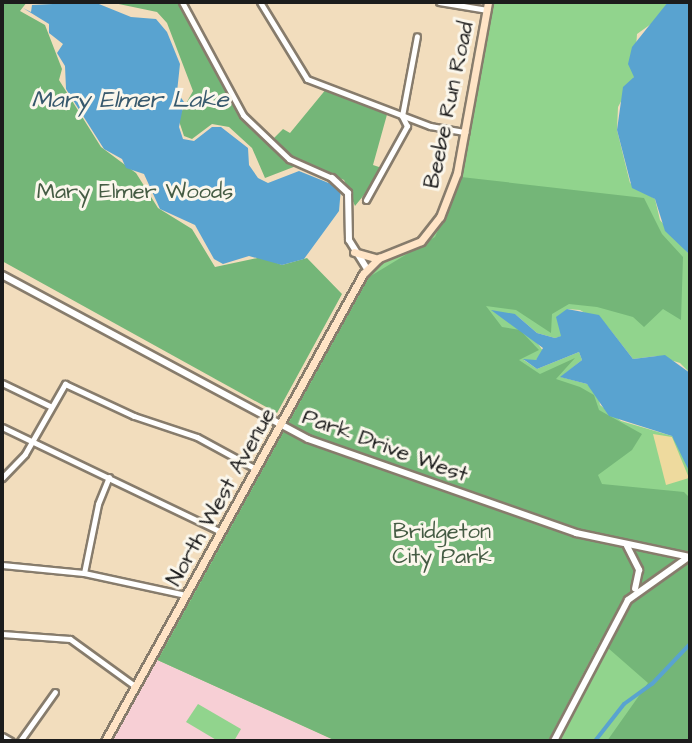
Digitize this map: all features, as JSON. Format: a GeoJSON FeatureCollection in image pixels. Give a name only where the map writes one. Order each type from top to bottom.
{"type":"FeatureCollection","features":[{"type":"Feature","properties":{"kind":"main road","name":"Beebe Run Road"},"geometry":{"type":"LineString","coordinates":[[367,269],[378,259],[412,246],[434,227],[450,196],[488,6]]}},
{"type":"Feature","properties":{"kind":"main road"},"geometry":{"type":"LineString","coordinates":[[354,252],[378,259]]}},
{"type":"Feature","properties":{"kind":"main road","name":"North West Avenue"},"geometry":{"type":"LineString","coordinates":[[105,741],[367,269]]}},
{"type":"Feature","properties":{"kind":"street"},"geometry":{"type":"LineString","coordinates":[[182,2],[243,115],[289,159],[332,178],[348,193],[348,229],[354,252],[367,269]]}},
{"type":"Feature","properties":{"kind":"street"},"geometry":{"type":"LineString","coordinates":[[260,2],[304,77],[402,116],[465,132]]}},
{"type":"Feature","properties":{"kind":"street"},"geometry":{"type":"LineString","coordinates":[[439,2],[488,6]]}},
{"type":"Feature","properties":{"kind":"street"},"geometry":{"type":"LineString","coordinates":[[366,200],[395,155],[407,126],[402,116],[417,36]]}},
{"type":"Feature","properties":{"kind":"street","name":"Park Drive West"},"geometry":{"type":"LineString","coordinates":[[2,275],[280,426],[384,467],[627,546],[689,557]]}},
{"type":"Feature","properties":{"kind":"street"},"geometry":{"type":"LineString","coordinates":[[2,383],[50,406]]}},
{"type":"Feature","properties":{"kind":"street"},"geometry":{"type":"LineString","coordinates":[[2,478],[34,440],[63,385],[73,385],[134,416],[197,437],[256,469]]}},
{"type":"Feature","properties":{"kind":"street"},"geometry":{"type":"LineString","coordinates":[[2,427],[222,532]]}},
{"type":"Feature","properties":{"kind":"street"},"geometry":{"type":"LineString","coordinates":[[84,573],[95,514],[109,477]]}},
{"type":"Feature","properties":{"kind":"street"},"geometry":{"type":"LineString","coordinates":[[554,741],[634,593],[639,570],[627,546]]}},
{"type":"Feature","properties":{"kind":"street"},"geometry":{"type":"LineString","coordinates":[[634,593],[689,557]]}},
{"type":"Feature","properties":{"kind":"street"},"geometry":{"type":"LineString","coordinates":[[2,565],[84,573],[187,595]]}},
{"type":"Feature","properties":{"kind":"street"},"geometry":{"type":"LineString","coordinates":[[2,634],[70,639],[136,687]]}},
{"type":"Feature","properties":{"kind":"street"},"geometry":{"type":"LineString","coordinates":[[20,741],[55,692]]}},
{"type":"Feature","properties":{"kind":"street"},"geometry":{"type":"LineString","coordinates":[[2,736],[11,741]]}},
{"type":"Feature","properties":{"kind":"shaded area"},"geometry":{"type":"Polygon","coordinates":[[[153,658],[336,741],[105,741],[153,658]]]}},
{"type":"Feature","properties":{"kind":"green space","name":"Mary Elmer Woods"},"geometry":{"type":"Polygon","coordinates":[[[2,2],[27,2],[20,11],[45,25],[62,69],[59,80],[101,147],[136,173],[158,208],[192,229],[215,267],[262,257],[282,265],[307,258],[342,294],[277,413],[2,261],[2,2]]]}},
{"type":"Feature","properties":{"kind":"green space"},"geometry":{"type":"Polygon","coordinates":[[[109,2],[181,2],[228,93],[270,142],[283,129],[290,133],[327,88],[388,111],[373,165],[385,169],[355,206],[344,180],[304,163],[265,178],[252,148],[229,127],[212,124],[192,139],[184,136],[178,118],[193,91],[167,23],[157,12],[109,2]]]}},
{"type":"Feature","properties":{"kind":"green space","name":"Bridgeton City Park"},"geometry":{"type":"Polygon","coordinates":[[[492,2],[668,2],[658,19],[637,34],[634,77],[618,107],[617,130],[630,183],[655,199],[660,220],[688,253],[690,373],[680,363],[657,356],[633,359],[608,327],[580,310],[567,309],[562,336],[555,338],[537,333],[515,314],[544,352],[536,360],[524,360],[537,369],[579,352],[582,360],[561,377],[587,384],[598,394],[600,405],[621,421],[672,436],[679,446],[690,473],[690,741],[337,741],[153,658],[366,276],[381,262],[420,246],[450,204],[492,2]]]}},
{"type":"Feature","properties":{"kind":"green space","name":"Bridgeton City Park"},"geometry":{"type":"Polygon","coordinates":[[[461,177],[644,198],[662,234],[683,257],[681,320],[663,309],[644,327],[633,317],[597,307],[569,304],[552,314],[551,333],[516,310],[486,306],[502,327],[520,330],[539,350],[519,360],[540,374],[575,358],[556,379],[594,395],[599,410],[642,434],[632,450],[598,475],[602,484],[684,492],[690,498],[690,741],[607,741],[648,683],[600,641],[548,741],[336,741],[153,658],[160,656],[369,277],[435,237],[461,177]]]}},
{"type":"Feature","properties":{"kind":"green space"},"geometry":{"type":"Polygon","coordinates":[[[198,704],[241,729],[234,741],[218,741],[186,722],[198,704]]]}},
{"type":"Feature","properties":{"kind":"sand"},"geometry":{"type":"Polygon","coordinates":[[[653,434],[672,437],[689,478],[666,485],[653,434]]]}},
{"type":"Feature","properties":{"kind":"water","name":"Mary Elmer Lake"},"geometry":{"type":"Polygon","coordinates":[[[94,2],[131,17],[156,19],[167,32],[180,64],[177,92],[184,102],[179,127],[183,139],[194,141],[212,127],[221,127],[248,148],[249,165],[258,178],[268,183],[299,171],[341,188],[339,211],[304,259],[282,265],[249,256],[223,264],[214,259],[195,225],[160,209],[144,174],[126,168],[122,159],[104,149],[66,89],[65,66],[57,53],[63,44],[49,33],[49,24],[23,8],[31,12],[32,5],[94,2]]]}},
{"type":"Feature","properties":{"kind":"water"},"geometry":{"type":"Polygon","coordinates":[[[668,2],[690,2],[690,288],[688,253],[665,231],[655,199],[632,188],[617,130],[623,87],[634,77],[628,64],[632,47],[668,2]]]}},
{"type":"Feature","properties":{"kind":"water"},"geometry":{"type":"Polygon","coordinates":[[[567,309],[599,315],[633,359],[665,355],[690,373],[690,473],[672,436],[609,416],[587,384],[560,377],[582,360],[579,352],[537,369],[523,359],[536,360],[543,348],[491,310],[515,314],[537,333],[555,338],[561,336],[556,317],[567,309]]]}},
{"type":"Feature","properties":{"kind":"waterway"},"geometry":{"type":"LineString","coordinates":[[595,741],[624,704],[652,684],[690,644]]}}]}
